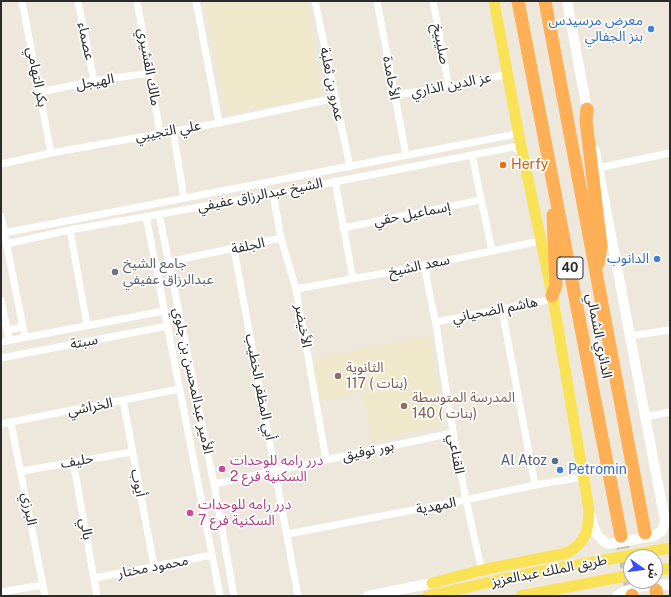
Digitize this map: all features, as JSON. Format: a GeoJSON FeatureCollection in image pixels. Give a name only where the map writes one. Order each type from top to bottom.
{"type":"FeatureCollection","features":[{"type":"Feature","properties":{"kind":"highway","name":"الدائري الشمالي"},"geometry":{"type":"LineString","coordinates":[[518,1],[621,536]]}},
{"type":"Feature","properties":{"kind":"highway","name":"الدائري الشمالي"},"geometry":{"type":"LineString","coordinates":[[545,1],[596,272],[650,535]]}},
{"type":"Feature","properties":{"kind":"highway"},"geometry":{"type":"LineString","coordinates":[[587,109],[586,122],[601,246],[596,272]]}},
{"type":"Feature","properties":{"kind":"highway"},"geometry":{"type":"LineString","coordinates":[[553,184],[552,197],[556,285],[553,297]]}},
{"type":"Feature","properties":{"kind":"main road"},"geometry":{"type":"LineString","coordinates":[[432,584],[482,570],[567,553],[578,547],[586,534],[589,510],[553,297],[514,133],[508,74],[494,1]]}},
{"type":"Feature","properties":{"kind":"main road","name":"طريق الملك عبدالعزيز"},"geometry":{"type":"LineString","coordinates":[[428,596],[522,575],[665,549]]}},
{"type":"Feature","properties":{"kind":"main road"},"geometry":{"type":"LineString","coordinates":[[432,584],[522,575]]}},
{"type":"Feature","properties":{"kind":"main road","name":"طريق الملك عبدالعزيز"},"geometry":{"type":"LineString","coordinates":[[521,596],[623,576]]}},
{"type":"Feature","properties":{"kind":"street","name":"بكر التهامي"},"geometry":{"type":"LineString","coordinates":[[22,1],[51,153]]}},
{"type":"Feature","properties":{"kind":"street","name":"عصماء"},"geometry":{"type":"LineString","coordinates":[[78,1],[94,81]]}},
{"type":"Feature","properties":{"kind":"street","name":"مالك القشيري"},"geometry":{"type":"LineString","coordinates":[[137,1],[160,133]]}},
{"type":"Feature","properties":{"kind":"street"},"geometry":{"type":"LineString","coordinates":[[196,1],[218,123]]}},
{"type":"Feature","properties":{"kind":"street","name":"عمرو بن ثعلبة"},"geometry":{"type":"LineString","coordinates":[[314,1],[350,167]]}},
{"type":"Feature","properties":{"kind":"street","name":"الأحامدة"},"geometry":{"type":"LineString","coordinates":[[377,1],[406,156]]}},
{"type":"Feature","properties":{"kind":"street","name":"صليبيخ"},"geometry":{"type":"LineString","coordinates":[[433,1],[449,87]]}},
{"type":"Feature","properties":{"kind":"street"},"geometry":{"type":"LineString","coordinates":[[567,1],[665,521],[662,531],[609,544],[600,539],[594,529],[589,510]]}},
{"type":"Feature","properties":{"kind":"street","name":"الهيجل"},"geometry":{"type":"LineString","coordinates":[[40,92],[94,81],[150,73]]}},
{"type":"Feature","properties":{"kind":"street","name":"عز الدين الذاري"},"geometry":{"type":"LineString","coordinates":[[394,95],[449,87],[508,74]]}},
{"type":"Feature","properties":{"kind":"street","name":"علي التجيبي"},"geometry":{"type":"LineString","coordinates":[[1,164],[51,153],[218,123],[336,98]]}},
{"type":"Feature","properties":{"kind":"street"},"geometry":{"type":"LineString","coordinates":[[173,130],[184,198]]}},
{"type":"Feature","properties":{"kind":"street","name":"الشيخ عبدالرزاق عفيفي"},"geometry":{"type":"LineString","coordinates":[[4,233],[350,167],[514,133]]}},
{"type":"Feature","properties":{"kind":"street","name":"الشيخ عبدالرزاق عفيفي"},"geometry":{"type":"LineString","coordinates":[[6,244],[70,230],[273,194],[472,155],[518,149]]}},
{"type":"Feature","properties":{"kind":"street"},"geometry":{"type":"LineString","coordinates":[[598,168],[670,153]]}},
{"type":"Feature","properties":{"kind":"street"},"geometry":{"type":"LineString","coordinates":[[472,155],[480,200],[492,251]]}},
{"type":"Feature","properties":{"kind":"street"},"geometry":{"type":"LineString","coordinates":[[335,181],[353,279]]}},
{"type":"Feature","properties":{"kind":"street","name":"الأخيضر"},"geometry":{"type":"LineString","coordinates":[[273,194],[281,238],[296,289],[326,459]]}},
{"type":"Feature","properties":{"kind":"street","name":"إسماعيل حقي"},"geometry":{"type":"LineString","coordinates":[[343,228],[480,200]]}},
{"type":"Feature","properties":{"kind":"street","name":"الأمير عبدالمحسن بن جلوي"},"geometry":{"type":"LineString","coordinates":[[159,214],[161,233],[214,484],[234,596]]}},
{"type":"Feature","properties":{"kind":"street"},"geometry":{"type":"LineString","coordinates":[[1,216],[25,337]]}},
{"type":"Feature","properties":{"kind":"street","name":"الأمير عبدالمحسن بن جلوي"},"geometry":{"type":"LineString","coordinates":[[146,216],[148,237],[168,326],[220,596]]}},
{"type":"Feature","properties":{"kind":"street"},"geometry":{"type":"LineString","coordinates":[[148,237],[154,229],[161,233]]}},
{"type":"Feature","properties":{"kind":"street"},"geometry":{"type":"LineString","coordinates":[[70,230],[87,325]]}},
{"type":"Feature","properties":{"kind":"street"},"geometry":{"type":"LineString","coordinates":[[14,231],[11,237],[17,242]]}},
{"type":"Feature","properties":{"kind":"street","name":"الجلفة"},"geometry":{"type":"LineString","coordinates":[[168,262],[281,238]]}},
{"type":"Feature","properties":{"kind":"street","name":"سعد الشيخ"},"geometry":{"type":"LineString","coordinates":[[296,289],[540,242]]}},
{"type":"Feature","properties":{"kind":"street","name":"أبي المظفر الخطيب"},"geometry":{"type":"LineString","coordinates":[[234,249],[288,534],[298,596]]}},
{"type":"Feature","properties":{"kind":"street","name":"القناعي"},"geometry":{"type":"LineString","coordinates":[[426,265],[427,284],[436,322],[452,433],[465,500],[482,570]]}},
{"type":"Feature","properties":{"kind":"street","name":"هاشم الضحياني"},"geometry":{"type":"LineString","coordinates":[[436,322],[502,310],[553,297]]}},
{"type":"Feature","properties":{"kind":"street"},"geometry":{"type":"LineString","coordinates":[[1,300],[9,340]]}},
{"type":"Feature","properties":{"kind":"street"},"geometry":{"type":"LineString","coordinates":[[502,310],[535,485]]}},
{"type":"Feature","properties":{"kind":"street","name":"سبتة"},"geometry":{"type":"LineString","coordinates":[[1,342],[164,311]]}},
{"type":"Feature","properties":{"kind":"street","name":"سبتة"},"geometry":{"type":"LineString","coordinates":[[1,358],[168,326]]}},
{"type":"Feature","properties":{"kind":"street"},"geometry":{"type":"LineString","coordinates":[[7,330],[23,327]]}},
{"type":"Feature","properties":{"kind":"street"},"geometry":{"type":"LineString","coordinates":[[630,336],[670,330]]}},
{"type":"Feature","properties":{"kind":"street"},"geometry":{"type":"LineString","coordinates":[[173,353],[186,351]]}},
{"type":"Feature","properties":{"kind":"street"},"geometry":{"type":"LineString","coordinates":[[174,362],[188,360]]}},
{"type":"Feature","properties":{"kind":"street","name":"الخراشي"},"geometry":{"type":"LineString","coordinates":[[1,424],[179,389]]}},
{"type":"Feature","properties":{"kind":"street","name":"أيوب"},"geometry":{"type":"LineString","coordinates":[[123,400],[154,566]]}},
{"type":"Feature","properties":{"kind":"street"},"geometry":{"type":"LineString","coordinates":[[646,417],[670,412]]}},
{"type":"Feature","properties":{"kind":"street","name":"البرزي"},"geometry":{"type":"LineString","coordinates":[[11,422],[22,471],[45,596]]}},
{"type":"Feature","properties":{"kind":"street","name":"بور توفيق"},"geometry":{"type":"LineString","coordinates":[[214,484],[452,433]]}},
{"type":"Feature","properties":{"kind":"street","name":"حليف"},"geometry":{"type":"LineString","coordinates":[[22,471],[132,452]]}},
{"type":"Feature","properties":{"kind":"street","name":"بالي"},"geometry":{"type":"LineString","coordinates":[[73,461],[97,596]]}},
{"type":"Feature","properties":{"kind":"street"},"geometry":{"type":"LineString","coordinates":[[657,476],[670,510]]}},
{"type":"Feature","properties":{"kind":"street","name":"المهدية"},"geometry":{"type":"LineString","coordinates":[[288,534],[535,485],[584,477]]}},
{"type":"Feature","properties":{"kind":"street","name":"محمود مختار"},"geometry":{"type":"LineString","coordinates":[[95,578],[212,555]]}},
{"type":"Feature","properties":{"kind":"street"},"geometry":{"type":"LineString","coordinates":[[368,596],[432,584]]}},
{"type":"Feature","properties":{"kind":"street"},"geometry":{"type":"LineString","coordinates":[[1,592],[43,585]]}},
{"type":"Feature","properties":{"kind":"street"},"geometry":{"type":"LineString","coordinates":[[617,596],[625,590],[631,589]]}},
{"type":"Feature","properties":{"kind":"shaded area"},"geometry":{"type":"Polygon","coordinates":[[[204,1],[307,1],[321,96],[227,114],[204,1]]]}},
{"type":"Feature","properties":{"kind":"shaded area"},"geometry":{"type":"Polygon","coordinates":[[[428,336],[445,420],[442,425],[372,441],[363,392],[320,401],[313,359],[428,336]]]}},
{"type":"Feature","properties":{"kind":"tunnel"},"geometry":{"type":"LineString","coordinates":[[621,536],[632,595]]}},
{"type":"Feature","properties":{"kind":"place","name":"معرض مرسيدس بنز الجفالي"},"geometry":{"type":"Point","coordinates":[651,29]}},
{"type":"Feature","properties":{"kind":"place","name":"Herfy"},"geometry":{"type":"Point","coordinates":[503,165]}},
{"type":"Feature","properties":{"kind":"place","name":"الدانوب"},"geometry":{"type":"Point","coordinates":[657,259]}},
{"type":"Feature","properties":{"kind":"place","name":"جامع الشيخ عبدالرزاق عفيفي"},"geometry":{"type":"Point","coordinates":[115,272]}},
{"type":"Feature","properties":{"kind":"place","name":"الثانوية 117 ( بنات)"},"geometry":{"type":"Point","coordinates":[338,376]}},
{"type":"Feature","properties":{"kind":"place","name":"المدرسة المتوسطة 140 ( بنات)"},"geometry":{"type":"Point","coordinates":[404,406]}},
{"type":"Feature","properties":{"kind":"place","name":"Al Atoz"},"geometry":{"type":"Point","coordinates":[555,461]}},
{"type":"Feature","properties":{"kind":"place","name":"درر رامه للوحدات السكنية فرع 2"},"geometry":{"type":"Point","coordinates":[222,469]}},
{"type":"Feature","properties":{"kind":"place","name":"Petromin"},"geometry":{"type":"Point","coordinates":[560,470]}},
{"type":"Feature","properties":{"kind":"place","name":"درر رامه للوحدات السكنية فرع 7"},"geometry":{"type":"Point","coordinates":[190,513]}}]}
